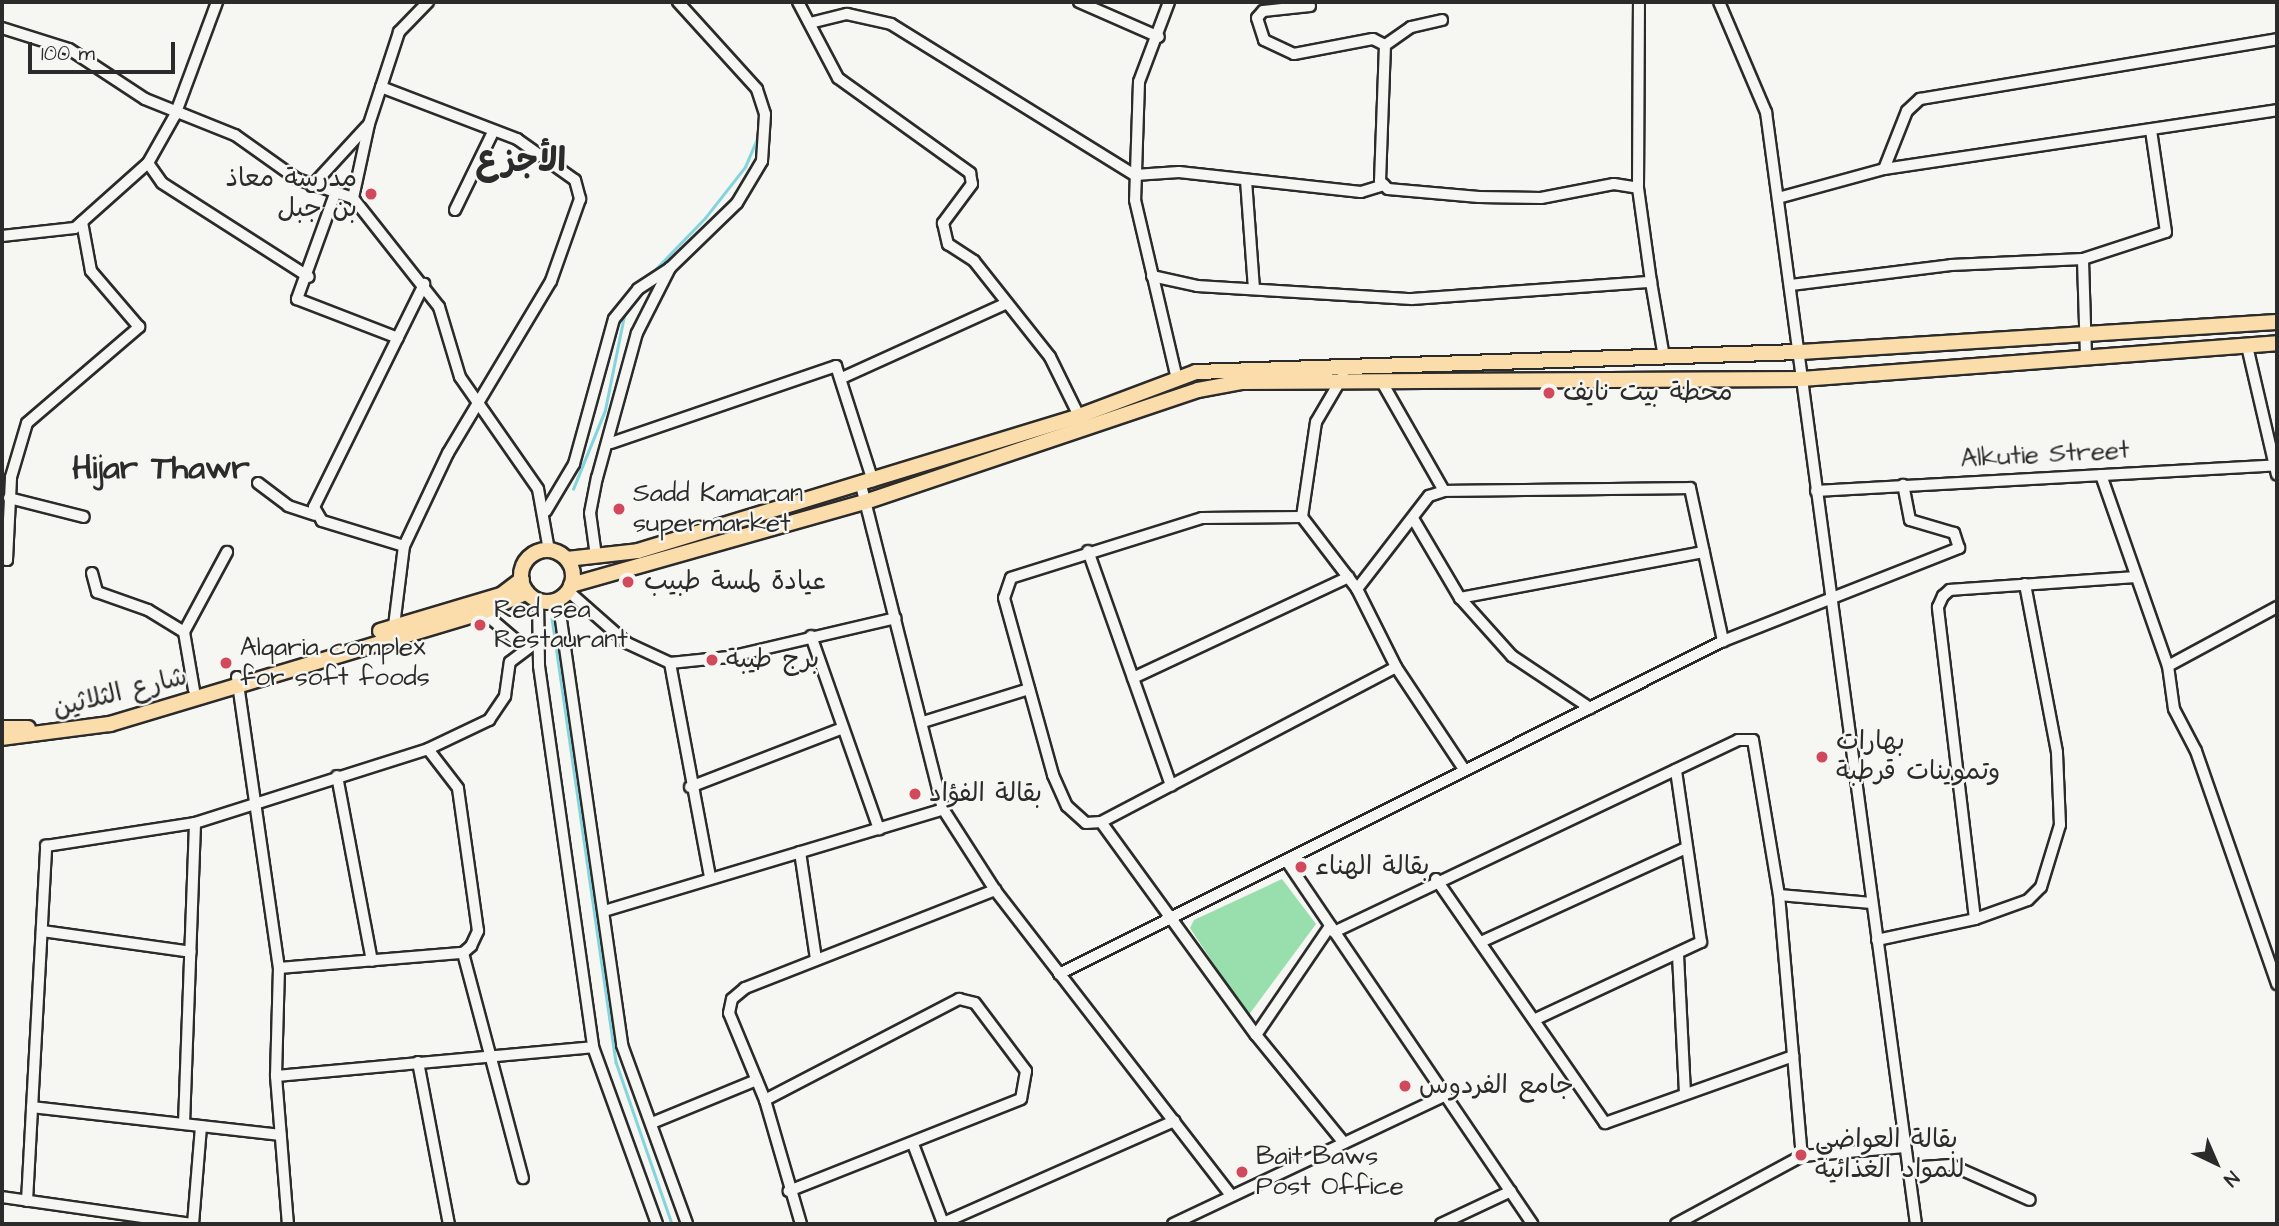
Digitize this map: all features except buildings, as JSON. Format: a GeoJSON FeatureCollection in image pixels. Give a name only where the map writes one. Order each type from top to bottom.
{"type":"FeatureCollection","features":[{"type":"Feature","properties":{"kind":"main road"},"geometry":{"type":"LineString","coordinates":[[2277,322],[1800,352],[1343,368],[1239,368],[1177,379],[1079,416],[638,551],[567,559],[549,550],[531,556],[529,591],[566,591],[865,502],[1085,431],[1198,390],[1242,382],[1342,385],[1802,379],[2277,343]]}},
{"type":"Feature","properties":{"kind":"main road"},"geometry":{"type":"LineString","coordinates":[[566,591],[567,559]]}},
{"type":"Feature","properties":{"kind":"main road","name":"شارع الثلاثين"},"geometry":{"type":"LineString","coordinates":[[2,738],[99,727],[394,626],[501,595],[529,591]]}},
{"type":"Feature","properties":{"kind":"main road","name":"شارع الثلاثين"},"geometry":{"type":"LineString","coordinates":[[2,728],[48,729],[194,690],[239,681],[483,612],[529,591]]}},
{"type":"Feature","properties":{"kind":"street"},"geometry":{"type":"LineString","coordinates":[[2,236],[75,228],[148,163],[175,115],[217,2]]}},
{"type":"Feature","properties":{"kind":"street"},"geometry":{"type":"LineString","coordinates":[[353,198],[369,124],[399,32],[428,2]]}},
{"type":"Feature","properties":{"kind":"street"},"geometry":{"type":"LineString","coordinates":[[546,511],[575,464],[614,319],[638,289],[670,268],[737,203],[762,161],[765,114],[757,89],[678,2]]}},
{"type":"Feature","properties":{"kind":"street"},"geometry":{"type":"LineString","coordinates":[[799,2],[838,78],[970,173],[972,184],[943,223],[948,244],[974,261],[1005,304],[1050,357],[1085,431]]}},
{"type":"Feature","properties":{"kind":"street"},"geometry":{"type":"LineString","coordinates":[[1079,2],[1159,37]]}},
{"type":"Feature","properties":{"kind":"street"},"geometry":{"type":"LineString","coordinates":[[1169,2],[1159,37],[1139,82],[1135,175],[1152,276],[1177,379]]}},
{"type":"Feature","properties":{"kind":"street"},"geometry":{"type":"LineString","coordinates":[[1639,2],[1637,188],[1664,357]]}},
{"type":"Feature","properties":{"kind":"street"},"geometry":{"type":"LineString","coordinates":[[1719,2],[1766,112],[1916,1224]]}},
{"type":"Feature","properties":{"kind":"street"},"geometry":{"type":"LineString","coordinates":[[1310,6],[1263,11],[1257,18],[1264,40],[1294,54],[1373,39],[1385,45]]}},
{"type":"Feature","properties":{"kind":"street"},"geometry":{"type":"LineString","coordinates":[[810,23],[847,14],[891,24],[1135,175],[1179,172],[1361,192],[1384,185],[1541,198],[1614,184],[1637,188]]}},
{"type":"Feature","properties":{"kind":"street"},"geometry":{"type":"LineString","coordinates":[[1385,45],[1410,27],[1442,20]]}},
{"type":"Feature","properties":{"kind":"street"},"geometry":{"type":"LineString","coordinates":[[2,28],[69,49],[175,115],[235,135],[312,186],[353,198],[424,285],[477,403],[538,489],[546,511],[549,550]]}},
{"type":"Feature","properties":{"kind":"street"},"geometry":{"type":"LineString","coordinates":[[1884,169],[1907,111],[1920,99],[2277,39]]}},
{"type":"Feature","properties":{"kind":"street"},"geometry":{"type":"LineString","coordinates":[[1384,185],[1378,163],[1385,45]]}},
{"type":"Feature","properties":{"kind":"street"},"geometry":{"type":"LineString","coordinates":[[381,87],[517,139],[575,180],[580,200],[551,281],[477,403],[404,546],[394,626]]}},
{"type":"Feature","properties":{"kind":"street"},"geometry":{"type":"LineString","coordinates":[[1779,198],[1884,169],[2277,110]]}},
{"type":"Feature","properties":{"kind":"street"},"geometry":{"type":"LineString","coordinates":[[312,186],[369,124]]}},
{"type":"Feature","properties":{"kind":"street"},"geometry":{"type":"LineString","coordinates":[[1791,285],[1951,265],[2083,259],[2166,232],[2151,131]]}},
{"type":"Feature","properties":{"kind":"street"},"geometry":{"type":"LineString","coordinates":[[455,210],[493,132]]}},
{"type":"Feature","properties":{"kind":"street"},"geometry":{"type":"LineString","coordinates":[[148,163],[162,183],[309,277]]}},
{"type":"Feature","properties":{"kind":"street"},"geometry":{"type":"LineString","coordinates":[[1246,180],[1254,289]]}},
{"type":"Feature","properties":{"kind":"street"},"geometry":{"type":"LineString","coordinates":[[335,194],[309,277],[298,291],[301,305],[398,338]]}},
{"type":"Feature","properties":{"kind":"street"},"geometry":{"type":"LineString","coordinates":[[2,559],[9,498],[27,423],[139,327],[91,271],[82,222]]}},
{"type":"Feature","properties":{"kind":"street"},"geometry":{"type":"LineString","coordinates":[[2083,259],[2087,356]]}},
{"type":"Feature","properties":{"kind":"street"},"geometry":{"type":"LineString","coordinates":[[596,556],[590,513],[611,443],[637,333],[670,268]]}},
{"type":"Feature","properties":{"kind":"street"},"geometry":{"type":"LineString","coordinates":[[1152,276],[1254,289],[1412,299],[1651,282]]}},
{"type":"Feature","properties":{"kind":"street"},"geometry":{"type":"LineString","coordinates":[[315,515],[424,285]]}},
{"type":"Feature","properties":{"kind":"street"},"geometry":{"type":"LineString","coordinates":[[844,377],[1005,304]]}},
{"type":"Feature","properties":{"kind":"street"},"geometry":{"type":"LineString","coordinates":[[2247,346],[2276,469]]}},
{"type":"Feature","properties":{"kind":"street"},"geometry":{"type":"LineString","coordinates":[[611,443],[823,366],[836,366],[844,377],[867,483],[865,502],[943,809],[995,890],[1231,1195]]}},
{"type":"Feature","properties":{"kind":"street"},"geometry":{"type":"LineString","coordinates":[[1343,368],[1342,385],[1316,422],[1302,517],[1357,589],[1396,667],[1463,768]]}},
{"type":"Feature","properties":{"kind":"street"},"geometry":{"type":"LineString","coordinates":[[1383,384],[1444,491]]}},
{"type":"Feature","properties":{"kind":"street","name":"Alkutie Street"},"geometry":{"type":"LineString","coordinates":[[1816,491],[2101,475],[2276,469]]}},
{"type":"Feature","properties":{"kind":"street"},"geometry":{"type":"LineString","coordinates":[[2101,475],[2168,666],[2174,709],[2196,751],[2277,984]]}},
{"type":"Feature","properties":{"kind":"street"},"geometry":{"type":"LineString","coordinates":[[258,483],[288,506],[404,546]]}},
{"type":"Feature","properties":{"kind":"street"},"geometry":{"type":"LineString","coordinates":[[1059,974],[1288,863],[1463,768],[1723,641],[1959,548],[1954,533],[1910,520],[1903,485]]}},
{"type":"Feature","properties":{"kind":"street"},"geometry":{"type":"LineString","coordinates":[[1357,589],[1429,496],[1444,491],[1690,488],[1723,641]]}},
{"type":"Feature","properties":{"kind":"street"},"geometry":{"type":"LineString","coordinates":[[9,498],[84,517]]}},
{"type":"Feature","properties":{"kind":"street"},"geometry":{"type":"LineString","coordinates":[[1302,517],[1202,518],[1088,551],[1011,578],[1004,587],[1029,689],[1067,806],[1086,823],[1101,822],[1396,667]]}},
{"type":"Feature","properties":{"kind":"street"},"geometry":{"type":"LineString","coordinates":[[1413,520],[1460,598],[1512,656],[1590,708]]}},
{"type":"Feature","properties":{"kind":"street"},"geometry":{"type":"LineString","coordinates":[[1088,551],[1171,786]]}},
{"type":"Feature","properties":{"kind":"street"},"geometry":{"type":"LineString","coordinates":[[194,690],[184,632],[227,552]]}},
{"type":"Feature","properties":{"kind":"street"},"geometry":{"type":"LineString","coordinates":[[1460,598],[1704,552]]}},
{"type":"Feature","properties":{"kind":"street"},"geometry":{"type":"LineString","coordinates":[[92,573],[97,592],[148,610],[184,632]]}},
{"type":"Feature","properties":{"kind":"street"},"geometry":{"type":"LineString","coordinates":[[1133,678],[1349,577]]}},
{"type":"Feature","properties":{"kind":"street"},"geometry":{"type":"LineString","coordinates":[[1975,919],[1938,607],[1950,590],[2136,577]]}},
{"type":"Feature","properties":{"kind":"street"},"geometry":{"type":"LineString","coordinates":[[1877,940],[1975,919],[2036,894],[2060,825],[2055,736],[2025,583]]}},
{"type":"Feature","properties":{"kind":"street"},"geometry":{"type":"LineString","coordinates":[[529,591],[593,1047],[657,1224]]}},
{"type":"Feature","properties":{"kind":"street"},"geometry":{"type":"LineString","coordinates":[[566,591],[628,643],[670,663],[729,657],[896,618]]}},
{"type":"Feature","properties":{"kind":"street"},"geometry":{"type":"LineString","coordinates":[[566,591],[622,1045],[687,1224]]}},
{"type":"Feature","properties":{"kind":"street"},"geometry":{"type":"LineString","coordinates":[[2168,666],[2277,607]]}},
{"type":"Feature","properties":{"kind":"street"},"geometry":{"type":"LineString","coordinates":[[483,612],[524,647]]}},
{"type":"Feature","properties":{"kind":"street"},"geometry":{"type":"LineString","coordinates":[[811,636],[840,729],[879,829]]}},
{"type":"Feature","properties":{"kind":"street"},"geometry":{"type":"LineString","coordinates":[[27,1201],[46,846],[195,823],[254,801],[428,749],[489,720],[505,696],[508,666],[524,647],[538,641]]}},
{"type":"Feature","properties":{"kind":"street"},"geometry":{"type":"LineString","coordinates":[[670,663],[690,787],[710,876]]}},
{"type":"Feature","properties":{"kind":"street"},"geometry":{"type":"LineString","coordinates":[[239,681],[279,968],[276,1076],[288,1224]]}},
{"type":"Feature","properties":{"kind":"street"},"geometry":{"type":"LineString","coordinates":[[923,722],[1029,689]]}},
{"type":"Feature","properties":{"kind":"street"},"geometry":{"type":"LineString","coordinates":[[690,787],[840,729]]}},
{"type":"Feature","properties":{"kind":"street"},"geometry":{"type":"LineString","coordinates":[[1256,1035],[1332,929],[1738,740],[1754,740],[1779,895],[1802,1156]]}},
{"type":"Feature","properties":{"kind":"street"},"geometry":{"type":"LineString","coordinates":[[428,749],[458,788],[478,931],[463,953],[523,1178]]}},
{"type":"Feature","properties":{"kind":"street"},"geometry":{"type":"LineString","coordinates":[[1538,1018],[1678,956],[1701,942],[1702,930],[1686,848],[1676,770]]}},
{"type":"Feature","properties":{"kind":"street"},"geometry":{"type":"LineString","coordinates":[[337,776],[372,961]]}},
{"type":"Feature","properties":{"kind":"street"},"geometry":{"type":"LineString","coordinates":[[604,911],[710,876],[943,809]]}},
{"type":"Feature","properties":{"kind":"street"},"geometry":{"type":"LineString","coordinates":[[1101,822],[1256,1035],[1344,1143]]}},
{"type":"Feature","properties":{"kind":"street"},"geometry":{"type":"LineString","coordinates":[[184,1124],[195,823]]}},
{"type":"Feature","properties":{"kind":"street"},"geometry":{"type":"LineString","coordinates":[[1483,941],[1686,848]]}},
{"type":"Feature","properties":{"kind":"street"},"geometry":{"type":"LineString","coordinates":[[800,852],[816,959]]}},
{"type":"Feature","properties":{"kind":"street"},"geometry":{"type":"LineString","coordinates":[[1288,863],[1532,1224]]}},
{"type":"Feature","properties":{"kind":"street"},"geometry":{"type":"LineString","coordinates":[[1436,879],[1538,1018],[1605,1124],[1685,1092],[1793,1056]]}},
{"type":"Feature","properties":{"kind":"street"},"geometry":{"type":"LineString","coordinates":[[802,1224],[789,1191],[765,1100],[729,1013],[732,999],[816,959],[995,890]]}},
{"type":"Feature","properties":{"kind":"street"},"geometry":{"type":"LineString","coordinates":[[1779,895],[1872,903]]}},
{"type":"Feature","properties":{"kind":"street"},"geometry":{"type":"LineString","coordinates":[[41,931],[191,952]]}},
{"type":"Feature","properties":{"kind":"street"},"geometry":{"type":"LineString","coordinates":[[279,968],[463,953]]}},
{"type":"Feature","properties":{"kind":"street"},"geometry":{"type":"LineString","coordinates":[[1678,956],[1685,1092]]}},
{"type":"Feature","properties":{"kind":"street"},"geometry":{"type":"LineString","coordinates":[[765,1100],[959,999],[975,1003],[1026,1070],[1021,1099],[789,1191]]}},
{"type":"Feature","properties":{"kind":"street"},"geometry":{"type":"LineString","coordinates":[[276,1076],[593,1047]]}},
{"type":"Feature","properties":{"kind":"street"},"geometry":{"type":"LineString","coordinates":[[418,1062],[449,1224]]}},
{"type":"Feature","properties":{"kind":"street"},"geometry":{"type":"LineString","coordinates":[[652,1123],[757,1080]]}},
{"type":"Feature","properties":{"kind":"street"},"geometry":{"type":"LineString","coordinates":[[1173,1224],[1446,1095]]}},
{"type":"Feature","properties":{"kind":"street"},"geometry":{"type":"LineString","coordinates":[[32,1107],[281,1135]]}},
{"type":"Feature","properties":{"kind":"street"},"geometry":{"type":"LineString","coordinates":[[913,1144],[943,1223],[1174,1121]]}},
{"type":"Feature","properties":{"kind":"street"},"geometry":{"type":"LineString","coordinates":[[2,1198],[193,1224],[201,1126]]}},
{"type":"Feature","properties":{"kind":"street"},"geometry":{"type":"LineString","coordinates":[[1676,1224],[1802,1156],[1905,1147]]}},
{"type":"Feature","properties":{"kind":"street"},"geometry":{"type":"LineString","coordinates":[[1908,1168],[1951,1165],[2030,1200]]}},
{"type":"Feature","properties":{"kind":"street"},"geometry":{"type":"LineString","coordinates":[[1441,1224],[1511,1191]]}},
{"type":"Feature","properties":{"kind":"green space"},"geometry":{"type":"Polygon","coordinates":[[[1282,879],[1316,924],[1248,1016],[1190,928],[1194,920],[1282,879]]]}},
{"type":"Feature","properties":{"kind":"waterway"},"geometry":{"type":"LineString","coordinates":[[646,279],[705,218],[745,167],[759,134]]}},
{"type":"Feature","properties":{"kind":"waterway"},"geometry":{"type":"LineString","coordinates":[[573,489],[605,410],[625,311]]}},
{"type":"Feature","properties":{"kind":"waterway"},"geometry":{"type":"LineString","coordinates":[[552,618],[616,1062],[672,1224]]}},
{"type":"Feature","properties":{"kind":"place","name":"مدرسة معاذ بن جبل"},"geometry":{"type":"Point","coordinates":[371,194]}},
{"type":"Feature","properties":{"kind":"place","name":"محطة بيت نايف"},"geometry":{"type":"Point","coordinates":[1549,393]}},
{"type":"Feature","properties":{"kind":"place","name":"Sadd Kamaran supermarket"},"geometry":{"type":"Point","coordinates":[619,509]}},
{"type":"Feature","properties":{"kind":"place","name":"عيادة لمسة طبيب"},"geometry":{"type":"Point","coordinates":[628,582]}},
{"type":"Feature","properties":{"kind":"place","name":"Red sea Restaurant"},"geometry":{"type":"Point","coordinates":[480,625]}},
{"type":"Feature","properties":{"kind":"place","name":"برج طيبة"},"geometry":{"type":"Point","coordinates":[712,660]}},
{"type":"Feature","properties":{"kind":"place","name":"Alqaria complex for soft foods"},"geometry":{"type":"Point","coordinates":[226,663]}},
{"type":"Feature","properties":{"kind":"place","name":"بهارات وتموينات قرطبة"},"geometry":{"type":"Point","coordinates":[1822,757]}},
{"type":"Feature","properties":{"kind":"place","name":"بقالة الفؤاد"},"geometry":{"type":"Point","coordinates":[915,794]}},
{"type":"Feature","properties":{"kind":"place","name":"بقالة الهناء"},"geometry":{"type":"Point","coordinates":[1301,867]}},
{"type":"Feature","properties":{"kind":"place","name":"جامع الفردوس"},"geometry":{"type":"Point","coordinates":[1405,1086]}},
{"type":"Feature","properties":{"kind":"place","name":"بقالة العواضي للمواد الغذائية"},"geometry":{"type":"Point","coordinates":[1801,1155]}},
{"type":"Feature","properties":{"kind":"place","name":"Bait Baws Post Office"},"geometry":{"type":"Point","coordinates":[1242,1172]}},
{"type":"Feature","properties":{"kind":"district","name":"الأجزع"},"geometry":{"type":"Point","coordinates":[521,162]}},
{"type":"Feature","properties":{"kind":"district","name":"Hijar Thawr"},"geometry":{"type":"Point","coordinates":[161,469]}}]}
